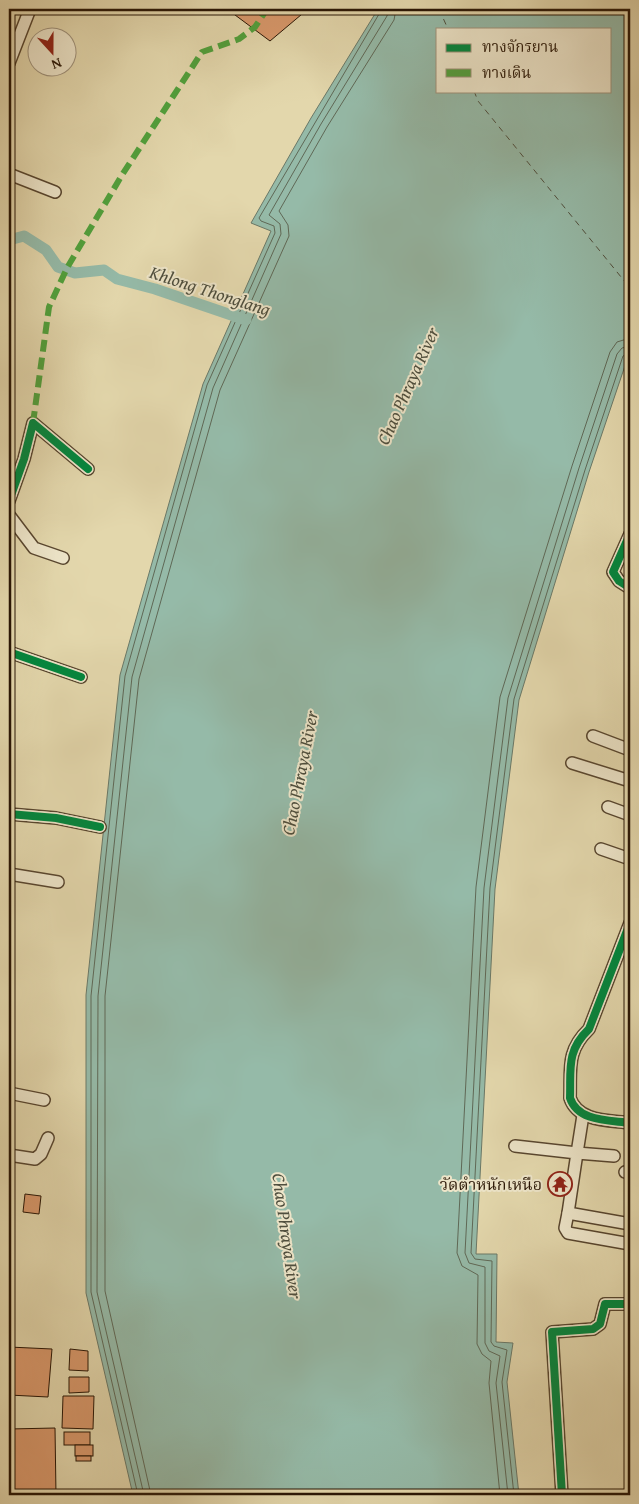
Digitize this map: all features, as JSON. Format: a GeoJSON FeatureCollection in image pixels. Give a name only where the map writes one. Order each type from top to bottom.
{"type":"FeatureCollection","features":[{"type":"Feature","properties":{"kind":"street"},"geometry":{"type":"LineString","coordinates":[[9,63],[30,9]]}},
{"type":"Feature","properties":{"kind":"street"},"geometry":{"type":"LineString","coordinates":[[9,174],[55,192]]}},
{"type":"Feature","properties":{"kind":"street"},"geometry":{"type":"LineString","coordinates":[[9,501],[24,458],[33,423],[88,469]]}},
{"type":"Feature","properties":{"kind":"street"},"geometry":{"type":"LineString","coordinates":[[9,515],[34,548],[63,558]]}},
{"type":"Feature","properties":{"kind":"street"},"geometry":{"type":"LineString","coordinates":[[630,534],[613,572],[619,581],[630,588]]}},
{"type":"Feature","properties":{"kind":"street"},"geometry":{"type":"LineString","coordinates":[[9,652],[81,677]]}},
{"type":"Feature","properties":{"kind":"street"},"geometry":{"type":"LineString","coordinates":[[593,736],[630,750]]}},
{"type":"Feature","properties":{"kind":"street"},"geometry":{"type":"LineString","coordinates":[[572,763],[630,781]]}},
{"type":"Feature","properties":{"kind":"street"},"geometry":{"type":"LineString","coordinates":[[608,807],[630,815]]}},
{"type":"Feature","properties":{"kind":"street"},"geometry":{"type":"LineString","coordinates":[[9,814],[56,818],[100,827]]}},
{"type":"Feature","properties":{"kind":"street"},"geometry":{"type":"LineString","coordinates":[[601,849],[630,859]]}},
{"type":"Feature","properties":{"kind":"street"},"geometry":{"type":"LineString","coordinates":[[9,874],[58,882]]}},
{"type":"Feature","properties":{"kind":"street"},"geometry":{"type":"LineString","coordinates":[[630,924],[589,1029],[577,1040],[573,1049],[570,1098],[572,1105],[583,1116],[630,1124]]}},
{"type":"Feature","properties":{"kind":"street"},"geometry":{"type":"LineString","coordinates":[[9,1093],[44,1100]]}},
{"type":"Feature","properties":{"kind":"street"},"geometry":{"type":"LineString","coordinates":[[583,1116],[566,1228],[568,1233],[630,1244]]}},
{"type":"Feature","properties":{"kind":"street"},"geometry":{"type":"LineString","coordinates":[[9,1155],[35,1159],[41,1154],[48,1138]]}},
{"type":"Feature","properties":{"kind":"street"},"geometry":{"type":"LineString","coordinates":[[515,1146],[614,1156]]}},
{"type":"Feature","properties":{"kind":"street"},"geometry":{"type":"LineString","coordinates":[[568,1212],[630,1224]]}},
{"type":"Feature","properties":{"kind":"street"},"geometry":{"type":"LineString","coordinates":[[602,1239],[603,1219]]}},
{"type":"Feature","properties":{"kind":"street"},"geometry":{"type":"LineString","coordinates":[[562,1495],[552,1332],[593,1329],[600,1324],[605,1304],[630,1304]]}},
{"type":"Feature","properties":{"kind":"water","name":"Chao Phraya River"},"geometry":{"type":"Polygon","coordinates":[[[378,9],[630,9],[630,351],[589,472],[519,700],[495,889],[476,1254],[497,1254],[496,1342],[513,1343],[507,1382],[519,1495],[133,1495],[86,1293],[86,995],[120,675],[203,384],[271,231],[251,223],[311,118],[378,9]]]}},
{"type":"Feature","properties":{"kind":"building"},"geometry":{"type":"Polygon","coordinates":[[[227,9],[308,9],[270,41],[227,9]]]}},
{"type":"Feature","properties":{"kind":"building"},"geometry":{"type":"Polygon","coordinates":[[[25,1194],[41,1196],[39,1214],[23,1212],[25,1194]]]}},
{"type":"Feature","properties":{"kind":"building"},"geometry":{"type":"Polygon","coordinates":[[[9,1347],[52,1349],[48,1397],[9,1395],[9,1347]]]}},
{"type":"Feature","properties":{"kind":"building"},"geometry":{"type":"Polygon","coordinates":[[[70,1349],[88,1351],[88,1371],[69,1370],[70,1349]]]}},
{"type":"Feature","properties":{"kind":"building"},"geometry":{"type":"Polygon","coordinates":[[[69,1377],[89,1377],[89,1392],[69,1393],[69,1377]]]}},
{"type":"Feature","properties":{"kind":"building"},"geometry":{"type":"Polygon","coordinates":[[[63,1396],[94,1396],[93,1429],[62,1428],[63,1396]]]}},
{"type":"Feature","properties":{"kind":"building"},"geometry":{"type":"Polygon","coordinates":[[[55,1428],[56,1495],[9,1495],[9,1429],[55,1428]]]}},
{"type":"Feature","properties":{"kind":"building"},"geometry":{"type":"Polygon","coordinates":[[[64,1432],[90,1432],[90,1445],[64,1445],[64,1432]]]}},
{"type":"Feature","properties":{"kind":"building"},"geometry":{"type":"Polygon","coordinates":[[[75,1445],[93,1445],[93,1456],[75,1456],[75,1445]]]}},
{"type":"Feature","properties":{"kind":"building"},"geometry":{"type":"Polygon","coordinates":[[[76,1456],[91,1456],[91,1461],[76,1461],[76,1456]]]}},
{"type":"Feature","properties":{"kind":"waterway","name":"Khlong Thonglang"},"geometry":{"type":"LineString","coordinates":[[9,240],[24,236],[46,250],[58,267],[75,273],[104,270],[117,279],[155,289],[246,320]]}},
{"type":"Feature","properties":{"kind":"ferry route"},"geometry":{"type":"LineString","coordinates":[[439,9],[448,28]]}},
{"type":"Feature","properties":{"kind":"ferry route"},"geometry":{"type":"LineString","coordinates":[[474,92],[478,101],[630,288]]}},
{"type":"Feature","properties":{"kind":"marked path"},"geometry":{"type":"LineString","coordinates":[[33,423],[49,307],[67,268],[122,175],[202,52],[239,39],[255,27],[267,9]]}},
{"type":"Feature","properties":{"kind":"cycle path"},"geometry":{"type":"LineString","coordinates":[[9,501],[24,459],[33,423],[88,469]]}},
{"type":"Feature","properties":{"kind":"cycle path"},"geometry":{"type":"LineString","coordinates":[[630,534],[613,572],[619,581],[630,588]]}},
{"type":"Feature","properties":{"kind":"cycle path"},"geometry":{"type":"LineString","coordinates":[[9,652],[81,677]]}},
{"type":"Feature","properties":{"kind":"cycle path"},"geometry":{"type":"LineString","coordinates":[[9,814],[56,818],[100,827]]}},
{"type":"Feature","properties":{"kind":"cycle path"},"geometry":{"type":"LineString","coordinates":[[630,923],[589,1029],[576,1045],[570,1069],[570,1098],[580,1112],[587,1116],[604,1120],[630,1123]]}},
{"type":"Feature","properties":{"kind":"cycle path"},"geometry":{"type":"LineString","coordinates":[[562,1495],[552,1332],[593,1329],[600,1324],[605,1304],[630,1304]]}},
{"type":"Feature","properties":{"kind":"place","name":"วัดตำหนักเหนือ"},"geometry":{"type":"Point","coordinates":[560,1184]}}]}
